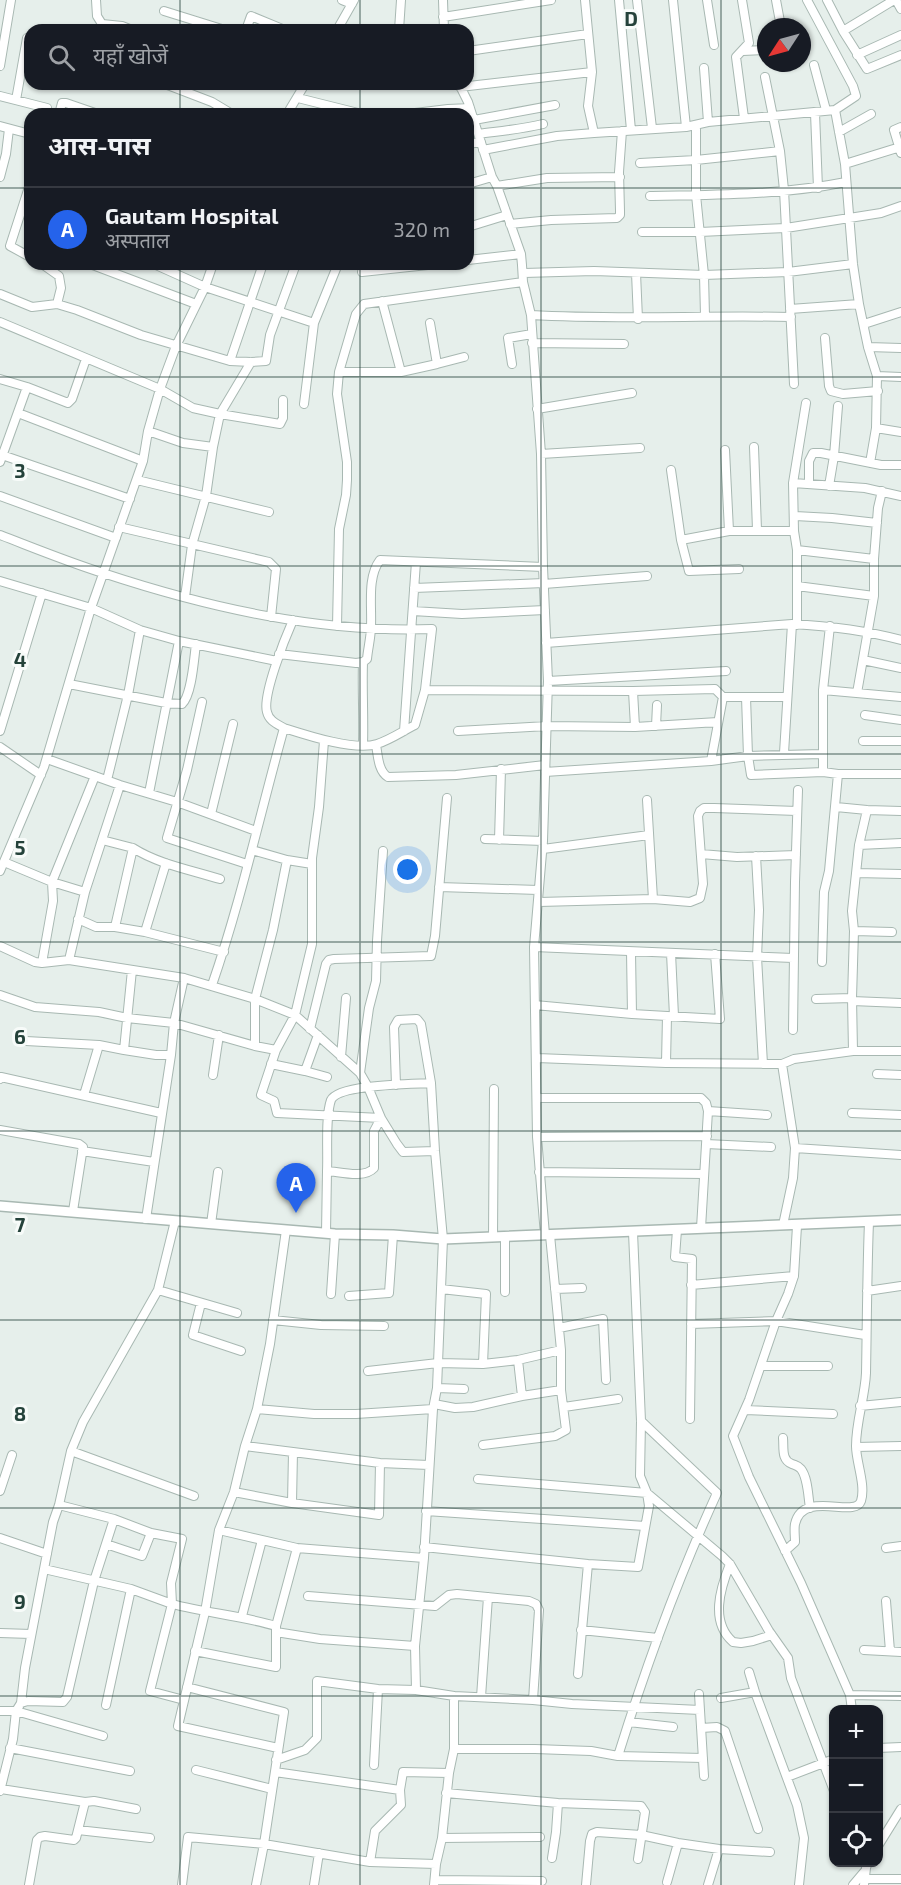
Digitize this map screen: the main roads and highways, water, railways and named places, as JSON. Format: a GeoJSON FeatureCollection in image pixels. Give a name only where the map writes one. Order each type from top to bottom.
{"type":"FeatureCollection","features":[{"type":"Feature","properties":{"kind":"place","name":"Gautam Hospital"},"geometry":{"type":"Point","coordinates":[296,1213]}}]}
